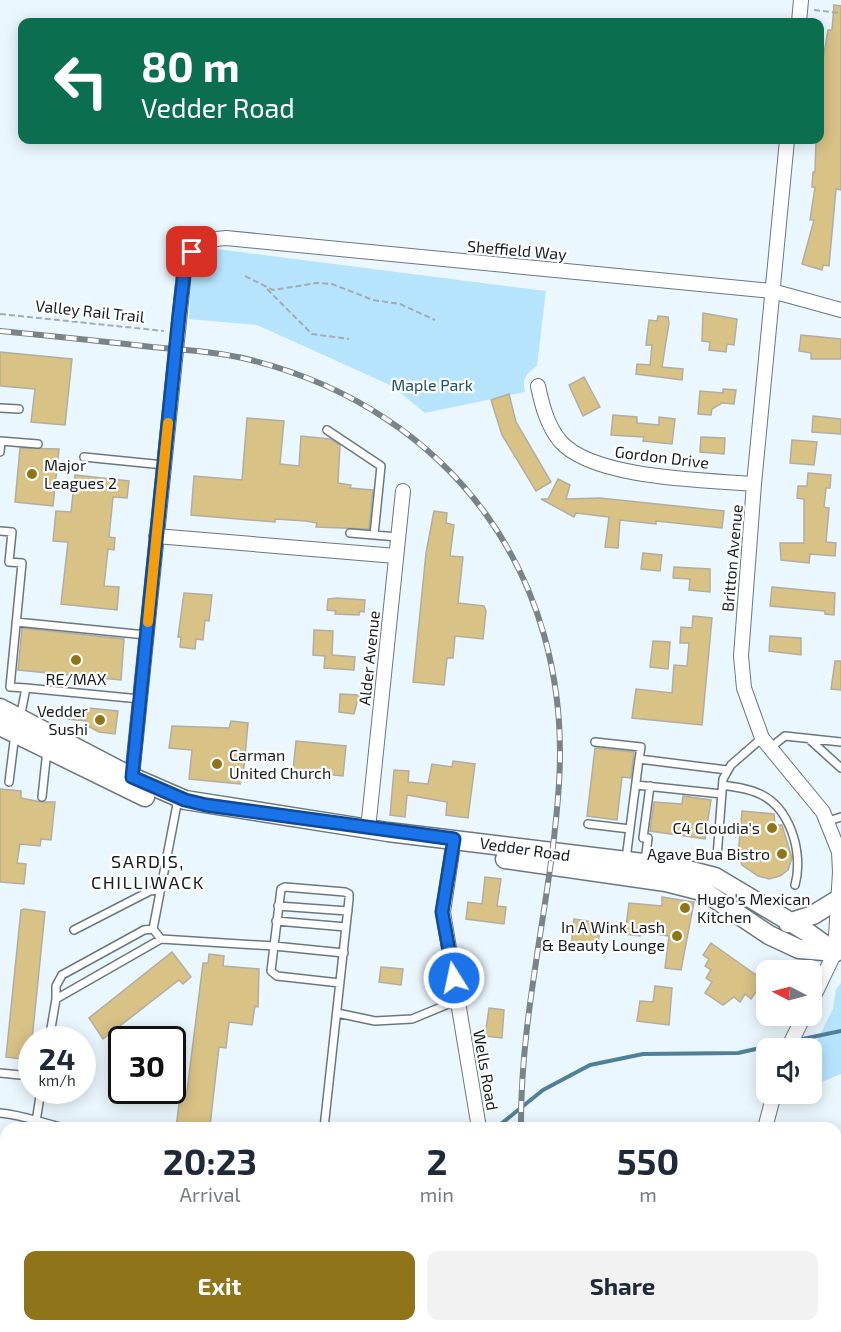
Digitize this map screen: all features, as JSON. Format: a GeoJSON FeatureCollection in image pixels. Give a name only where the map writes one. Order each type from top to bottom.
{"type":"FeatureCollection","features":[{"type":"Feature","properties":{"kind":"main road","name":"Vedder Road"},"geometry":{"type":"LineString","coordinates":[[0,708],[12,726],[47,750],[214,818],[676,867],[714,877],[838,953]]}},
{"type":"Feature","properties":{"kind":"main road","name":"Vedder Road"},"geometry":{"type":"LineString","coordinates":[[12,726],[129,783]]}},
{"type":"Feature","properties":{"kind":"main road","name":"Vedder Road"},"geometry":{"type":"LineString","coordinates":[[176,803],[206,805],[368,829],[666,882],[705,892],[769,935],[799,950],[838,953]]}},
{"type":"Feature","properties":{"kind":"main road"},"geometry":{"type":"LineString","coordinates":[[788,923],[813,915],[838,899]]}},
{"type":"Feature","properties":{"kind":"street","name":"Britton Avenue"},"geometry":{"type":"LineString","coordinates":[[787,144],[754,484],[741,656],[744,688],[766,743],[834,819],[839,843],[840,872],[838,953]]}},
{"type":"Feature","properties":{"kind":"street","name":"Sheffield Way"},"geometry":{"type":"LineString","coordinates":[[177,332],[184,273],[192,252],[206,241],[226,238],[772,291],[841,310]]}},
{"type":"Feature","properties":{"kind":"street"},"geometry":{"type":"LineString","coordinates":[[129,783],[140,699],[177,332]]}},
{"type":"Feature","properties":{"kind":"street","name":"Gordon Drive"},"geometry":{"type":"LineString","coordinates":[[538,386],[542,406],[560,440],[574,452],[594,463],[621,471],[754,484]]}},
{"type":"Feature","properties":{"kind":"street","name":"Alder Avenue"},"geometry":{"type":"LineString","coordinates":[[368,829],[403,492]]}},
{"type":"Feature","properties":{"kind":"street"},"geometry":{"type":"LineString","coordinates":[[156,536],[396,556]]}},
{"type":"Feature","properties":{"kind":"street","name":"Wells Road"},"geometry":{"type":"LineString","coordinates":[[452,845],[442,912],[478,1122]]}},
{"type":"Feature","properties":{"kind":"street"},"geometry":{"type":"LineString","coordinates":[[822,982],[838,953]]}},
{"type":"Feature","properties":{"kind":"street"},"geometry":{"type":"LineString","coordinates":[[767,1122],[771,1104]]}},
{"type":"Feature","properties":{"kind":"lane"},"geometry":{"type":"LineString","coordinates":[[0,408],[19,409]]}},
{"type":"Feature","properties":{"kind":"lane"},"geometry":{"type":"LineString","coordinates":[[327,430],[381,466],[374,535]]}},
{"type":"Feature","properties":{"kind":"lane"},"geometry":{"type":"LineString","coordinates":[[0,452],[1,441],[38,444]]}},
{"type":"Feature","properties":{"kind":"lane"},"geometry":{"type":"LineString","coordinates":[[84,457],[164,465]]}},
{"type":"Feature","properties":{"kind":"lane"},"geometry":{"type":"LineString","coordinates":[[0,531],[12,532],[9,562],[22,563],[10,687],[140,699]]}},
{"type":"Feature","properties":{"kind":"lane"},"geometry":{"type":"LineString","coordinates":[[350,533],[398,537]]}},
{"type":"Feature","properties":{"kind":"lane"},"geometry":{"type":"LineString","coordinates":[[16,622],[146,635]]}},
{"type":"Feature","properties":{"kind":"lane"},"geometry":{"type":"LineString","coordinates":[[9,782],[12,726],[26,688]]}},
{"type":"Feature","properties":{"kind":"lane"},"geometry":{"type":"LineString","coordinates":[[717,856],[723,785],[727,770],[766,743],[785,736],[841,742]]}},
{"type":"Feature","properties":{"kind":"lane"},"geometry":{"type":"LineString","coordinates":[[809,739],[841,768]]}},
{"type":"Feature","properties":{"kind":"lane"},"geometry":{"type":"LineString","coordinates":[[595,742],[641,747],[626,861]]}},
{"type":"Feature","properties":{"kind":"lane"},"geometry":{"type":"LineString","coordinates":[[42,797],[47,750]]}},
{"type":"Feature","properties":{"kind":"lane"},"geometry":{"type":"LineString","coordinates":[[639,759],[727,770]]}},
{"type":"Feature","properties":{"kind":"lane"},"geometry":{"type":"LineString","coordinates":[[636,785],[722,794]]}},
{"type":"Feature","properties":{"kind":"lane"},"geometry":{"type":"LineString","coordinates":[[723,785],[762,795],[789,825],[796,841],[800,869],[795,885]]}},
{"type":"Feature","properties":{"kind":"lane"},"geometry":{"type":"LineString","coordinates":[[645,863],[648,838],[643,838],[650,786]]}},
{"type":"Feature","properties":{"kind":"lane"},"geometry":{"type":"LineString","coordinates":[[153,929],[176,803]]}},
{"type":"Feature","properties":{"kind":"lane"},"geometry":{"type":"LineString","coordinates":[[588,824],[630,830]]}},
{"type":"Feature","properties":{"kind":"lane"},"geometry":{"type":"LineString","coordinates":[[325,1122],[344,953],[349,894],[285,887],[281,889],[271,971],[273,975],[340,983]]}},
{"type":"Feature","properties":{"kind":"lane"},"geometry":{"type":"LineString","coordinates":[[74,930],[150,891],[160,890]]}},
{"type":"Feature","properties":{"kind":"lane"},"geometry":{"type":"LineString","coordinates":[[278,906],[348,911]]}},
{"type":"Feature","properties":{"kind":"lane"},"geometry":{"type":"LineString","coordinates":[[276,921],[346,927]]}},
{"type":"Feature","properties":{"kind":"lane"},"geometry":{"type":"LineString","coordinates":[[153,929],[162,939]]}},
{"type":"Feature","properties":{"kind":"lane"},"geometry":{"type":"LineString","coordinates":[[51,1026],[56,987],[62,975],[144,930],[153,929]]}},
{"type":"Feature","properties":{"kind":"lane"},"geometry":{"type":"LineString","coordinates":[[56,999],[162,939],[344,953]]}},
{"type":"Feature","properties":{"kind":"lane"},"geometry":{"type":"LineString","coordinates":[[337,1013],[375,1021],[412,1020],[458,1000]]}},
{"type":"Feature","properties":{"kind":"lane"},"geometry":{"type":"LineString","coordinates":[[0,1073],[18,1075]]}},
{"type":"Feature","properties":{"kind":"lane"},"geometry":{"type":"LineString","coordinates":[[35,1122],[39,1104]]}},
{"type":"Feature","properties":{"kind":"lane"},"geometry":{"type":"LineString","coordinates":[[0,1113],[24,1114],[33,1122]]}},
{"type":"Feature","properties":{"kind":"path"},"geometry":{"type":"LineString","coordinates":[[800,10],[841,13]]}},
{"type":"Feature","properties":{"kind":"path"},"geometry":{"type":"LineString","coordinates":[[245,276],[267,289],[312,334],[349,339]]}},
{"type":"Feature","properties":{"kind":"path"},"geometry":{"type":"LineString","coordinates":[[267,289],[279,290],[326,283],[373,300],[400,304],[435,320]]}},
{"type":"Feature","properties":{"kind":"path","name":"Valley Rail Trail"},"geometry":{"type":"LineString","coordinates":[[0,314],[177,332]]}},
{"type":"Feature","properties":{"kind":"green space","name":"Maple Park"},"geometry":{"type":"Polygon","coordinates":[[[209,248],[546,291],[537,366],[526,377],[525,392],[425,413],[392,386],[257,325],[189,319],[190,290],[194,270],[202,254],[209,248]]]}},
{"type":"Feature","properties":{"kind":"green space"},"geometry":{"type":"Polygon","coordinates":[[[841,983],[841,1074],[822,1082],[822,1038],[818,1038],[833,1009],[836,989],[841,983]]]}},
{"type":"Feature","properties":{"kind":"building"},"geometry":{"type":"Polygon","coordinates":[[[834,5],[841,6],[841,190],[836,189],[829,266],[823,265],[822,270],[802,264],[814,220],[810,220],[815,187],[812,187],[816,144],[824,144],[824,53],[828,30],[832,30],[834,5]]]}},
{"type":"Feature","properties":{"kind":"building"},"geometry":{"type":"Polygon","coordinates":[[[703,313],[737,319],[734,345],[727,344],[726,352],[709,350],[710,342],[702,341],[703,313]]]}},
{"type":"Feature","properties":{"kind":"building"},"geometry":{"type":"Polygon","coordinates":[[[658,316],[668,317],[669,323],[662,367],[683,369],[682,380],[636,374],[637,364],[650,365],[652,345],[646,345],[649,320],[657,321],[658,316]]]}},
{"type":"Feature","properties":{"kind":"building"},"geometry":{"type":"Polygon","coordinates":[[[801,335],[841,339],[841,359],[811,359],[811,353],[799,351],[801,335]]]}},
{"type":"Feature","properties":{"kind":"building"},"geometry":{"type":"Polygon","coordinates":[[[0,352],[72,359],[65,425],[31,422],[35,389],[0,386],[0,352]]]}},
{"type":"Feature","properties":{"kind":"building"},"geometry":{"type":"Polygon","coordinates":[[[584,377],[600,407],[583,416],[569,385],[584,377]]]}},
{"type":"Feature","properties":{"kind":"building"},"geometry":{"type":"Polygon","coordinates":[[[723,389],[736,390],[734,404],[722,403],[712,409],[711,415],[698,414],[700,391],[723,393],[723,389]]]}},
{"type":"Feature","properties":{"kind":"building"},"geometry":{"type":"Polygon","coordinates":[[[509,394],[516,422],[551,482],[536,491],[502,435],[491,400],[509,394]]]}},
{"type":"Feature","properties":{"kind":"building"},"geometry":{"type":"Polygon","coordinates":[[[613,415],[637,417],[637,423],[659,425],[659,417],[675,419],[672,444],[643,441],[644,437],[611,435],[613,415]]]}},
{"type":"Feature","properties":{"kind":"building"},"geometry":{"type":"Polygon","coordinates":[[[813,416],[841,419],[841,434],[812,432],[813,416]]]}},
{"type":"Feature","properties":{"kind":"building"},"geometry":{"type":"Polygon","coordinates":[[[247,418],[284,421],[280,464],[299,466],[301,436],[330,439],[340,445],[338,483],[351,485],[350,488],[373,490],[369,529],[316,527],[317,523],[306,521],[275,519],[275,522],[191,515],[194,476],[242,480],[247,418]]]}},
{"type":"Feature","properties":{"kind":"building"},"geometry":{"type":"Polygon","coordinates":[[[701,437],[725,438],[724,454],[700,452],[701,437]]]}},
{"type":"Feature","properties":{"kind":"building"},"geometry":{"type":"Polygon","coordinates":[[[792,440],[817,442],[814,465],[790,463],[792,440]]]}},
{"type":"Feature","properties":{"kind":"building"},"geometry":{"type":"Polygon","coordinates":[[[20,448],[59,449],[53,506],[15,502],[20,448]]]}},
{"type":"Feature","properties":{"kind":"building"},"geometry":{"type":"Polygon","coordinates":[[[808,473],[831,475],[830,488],[826,488],[824,507],[829,508],[826,542],[836,543],[835,556],[810,554],[809,563],[781,560],[780,543],[804,543],[804,499],[797,498],[798,486],[807,486],[808,473]]]}},
{"type":"Feature","properties":{"kind":"building"},"geometry":{"type":"Polygon","coordinates":[[[75,475],[129,481],[127,498],[113,497],[109,537],[115,538],[114,550],[108,549],[104,586],[119,587],[117,610],[61,604],[68,542],[53,541],[56,511],[71,512],[75,475]]]}},
{"type":"Feature","properties":{"kind":"building"},"geometry":{"type":"Polygon","coordinates":[[[558,479],[570,485],[566,499],[600,498],[724,511],[722,528],[656,521],[656,524],[620,520],[618,548],[605,547],[609,517],[576,513],[574,517],[541,499],[548,499],[558,479]]]}},
{"type":"Feature","properties":{"kind":"building"},"geometry":{"type":"Polygon","coordinates":[[[434,511],[447,513],[446,523],[454,525],[450,556],[463,557],[458,603],[484,606],[486,611],[483,639],[455,636],[453,658],[447,658],[444,685],[413,682],[426,553],[434,511]]]}},
{"type":"Feature","properties":{"kind":"building"},"geometry":{"type":"Polygon","coordinates":[[[643,553],[662,555],[660,571],[641,569],[643,553]]]}},
{"type":"Feature","properties":{"kind":"building"},"geometry":{"type":"Polygon","coordinates":[[[674,567],[710,569],[710,592],[689,590],[690,579],[673,578],[674,567]]]}},
{"type":"Feature","properties":{"kind":"building"},"geometry":{"type":"Polygon","coordinates":[[[772,587],[835,593],[834,615],[825,614],[825,611],[770,606],[772,587]]]}},
{"type":"Feature","properties":{"kind":"building"},"geometry":{"type":"Polygon","coordinates":[[[184,593],[212,595],[209,621],[205,620],[203,640],[196,639],[195,649],[180,647],[181,637],[178,637],[184,593]]]}},
{"type":"Feature","properties":{"kind":"building"},"geometry":{"type":"Polygon","coordinates":[[[328,599],[365,600],[364,612],[360,611],[359,615],[335,614],[336,611],[327,610],[328,599]]]}},
{"type":"Feature","properties":{"kind":"building"},"geometry":{"type":"Polygon","coordinates":[[[693,616],[712,618],[702,725],[632,718],[636,689],[672,693],[674,665],[687,666],[689,643],[680,643],[681,627],[692,628],[693,616]]]}},
{"type":"Feature","properties":{"kind":"building"},"geometry":{"type":"Polygon","coordinates":[[[22,628],[124,639],[121,680],[18,670],[22,628]]]}},
{"type":"Feature","properties":{"kind":"building"},"geometry":{"type":"Polygon","coordinates":[[[314,630],[333,631],[332,655],[355,657],[354,670],[324,668],[325,656],[313,655],[314,630]]]}},
{"type":"Feature","properties":{"kind":"building"},"geometry":{"type":"Polygon","coordinates":[[[770,636],[801,638],[801,655],[769,651],[770,636]]]}},
{"type":"Feature","properties":{"kind":"building"},"geometry":{"type":"Polygon","coordinates":[[[653,641],[670,642],[668,669],[650,667],[653,641]]]}},
{"type":"Feature","properties":{"kind":"building"},"geometry":{"type":"Polygon","coordinates":[[[835,661],[841,661],[841,690],[831,689],[835,661]]]}},
{"type":"Feature","properties":{"kind":"building"},"geometry":{"type":"Polygon","coordinates":[[[340,694],[359,695],[354,714],[339,712],[340,694]]]}},
{"type":"Feature","properties":{"kind":"building"},"geometry":{"type":"Polygon","coordinates":[[[88,708],[118,711],[115,734],[99,732],[86,725],[86,721],[68,719],[69,711],[87,712],[88,708]]]}},
{"type":"Feature","properties":{"kind":"building","name":"Carman United Church"},"geometry":{"type":"Polygon","coordinates":[[[231,721],[248,723],[243,778],[240,778],[240,784],[189,779],[192,750],[169,748],[172,726],[229,728],[231,721]]]}},
{"type":"Feature","properties":{"kind":"building"},"geometry":{"type":"Polygon","coordinates":[[[296,741],[346,746],[343,776],[293,771],[296,741]]]}},
{"type":"Feature","properties":{"kind":"building"},"geometry":{"type":"Polygon","coordinates":[[[595,748],[634,752],[631,778],[622,777],[617,820],[587,816],[595,748]]]}},
{"type":"Feature","properties":{"kind":"building"},"geometry":{"type":"Polygon","coordinates":[[[453,761],[475,764],[468,818],[446,815],[447,802],[407,795],[405,817],[390,815],[394,770],[409,771],[408,782],[428,784],[432,764],[452,767],[453,761]]]}},
{"type":"Feature","properties":{"kind":"building"},"geometry":{"type":"Polygon","coordinates":[[[0,789],[21,791],[21,798],[55,802],[51,840],[41,839],[40,846],[20,844],[17,863],[26,864],[24,884],[0,882],[0,789]]]}},
{"type":"Feature","properties":{"kind":"building"},"geometry":{"type":"Polygon","coordinates":[[[683,796],[711,800],[705,839],[650,831],[654,802],[682,804],[683,796]]]}},
{"type":"Feature","properties":{"kind":"building"},"geometry":{"type":"Polygon","coordinates":[[[742,811],[774,814],[775,825],[782,825],[792,858],[788,870],[780,876],[769,879],[758,876],[742,865],[738,855],[742,811]]]}},
{"type":"Feature","properties":{"kind":"building"},"geometry":{"type":"Polygon","coordinates":[[[485,877],[501,879],[497,906],[506,907],[504,924],[466,919],[468,902],[482,904],[485,877]]]}},
{"type":"Feature","properties":{"kind":"building"},"geometry":{"type":"Polygon","coordinates":[[[662,897],[694,902],[681,970],[665,968],[669,936],[641,932],[640,936],[625,934],[629,903],[662,906],[662,897]]]}},
{"type":"Feature","properties":{"kind":"building"},"geometry":{"type":"Polygon","coordinates":[[[21,910],[45,912],[33,1026],[18,1026],[18,1058],[6,1057],[21,910]]]}},
{"type":"Feature","properties":{"kind":"building"},"geometry":{"type":"Polygon","coordinates":[[[574,919],[601,923],[597,951],[571,948],[574,919]]]}},
{"type":"Feature","properties":{"kind":"building"},"geometry":{"type":"Polygon","coordinates":[[[711,943],[756,975],[756,992],[751,999],[745,994],[740,1002],[734,997],[723,1005],[705,993],[712,982],[706,978],[711,970],[705,966],[709,959],[703,955],[711,943]]]}},
{"type":"Feature","properties":{"kind":"building"},"geometry":{"type":"Polygon","coordinates":[[[172,952],[191,977],[183,984],[179,980],[120,1026],[108,1026],[108,1035],[103,1039],[89,1018],[172,952]]]}},
{"type":"Feature","properties":{"kind":"building"},"geometry":{"type":"Polygon","coordinates":[[[209,954],[224,956],[223,966],[259,969],[258,1007],[255,1006],[252,1025],[229,1022],[226,1048],[219,1047],[210,1122],[177,1122],[179,1104],[186,1104],[203,963],[208,963],[209,954]]]}},
{"type":"Feature","properties":{"kind":"building"},"geometry":{"type":"Polygon","coordinates":[[[381,967],[403,969],[401,985],[379,982],[381,967]]]}},
{"type":"Feature","properties":{"kind":"building"},"geometry":{"type":"Polygon","coordinates":[[[655,986],[672,988],[669,1025],[637,1021],[640,1001],[653,1002],[655,986]]]}},
{"type":"Feature","properties":{"kind":"building"},"geometry":{"type":"Polygon","coordinates":[[[489,1008],[504,1010],[502,1038],[485,1036],[489,1008]]]}},
{"type":"Feature","properties":{"kind":"waterway"},"geometry":{"type":"LineString","coordinates":[[808,1038],[841,1031]]}},
{"type":"Feature","properties":{"kind":"waterway"},"geometry":{"type":"LineString","coordinates":[[503,1122],[543,1090],[590,1065],[643,1054],[738,1053],[756,1049]]}},
{"type":"Feature","properties":{"kind":"railway"},"geometry":{"type":"LineString","coordinates":[[0,331],[227,355],[251,360],[322,384],[386,419],[440,462],[485,513],[520,572],[545,637],[558,708],[559,783],[550,869],[526,1041],[521,1122]]}},
{"type":"Feature","properties":{"kind":"slow traffic"},"geometry":{"type":"LineString","coordinates":[[148,622],[168,423]]}},
{"type":"Feature","properties":{"kind":"place","name":"Major Leagues 2"},"geometry":{"type":"Point","coordinates":[32,474]}},
{"type":"Feature","properties":{"kind":"place","name":"RE/MAX"},"geometry":{"type":"Point","coordinates":[76,660]}},
{"type":"Feature","properties":{"kind":"place","name":"Vedder Sushi"},"geometry":{"type":"Point","coordinates":[100,720]}},
{"type":"Feature","properties":{"kind":"place","name":"Carman United Church"},"geometry":{"type":"Point","coordinates":[217,764]}},
{"type":"Feature","properties":{"kind":"place","name":"C4 Cloudia's"},"geometry":{"type":"Point","coordinates":[772,828]}},
{"type":"Feature","properties":{"kind":"place","name":"Agave Bua Bistro"},"geometry":{"type":"Point","coordinates":[782,854]}},
{"type":"Feature","properties":{"kind":"place","name":"Hugo's Mexican Kitchen"},"geometry":{"type":"Point","coordinates":[685,908]}},
{"type":"Feature","properties":{"kind":"place","name":"In A Wink Lash & Beauty Lounge"},"geometry":{"type":"Point","coordinates":[677,936]}},
{"type":"Feature","properties":{"kind":"district","name":"SARDIS, CHILLIWACK"},"geometry":{"type":"Point","coordinates":[148,872]}},
{"type":"Feature","properties":{"kind":"route"},"geometry":{"type":"LineString","coordinates":[[192,252],[186,261],[179,315],[132,777],[185,800],[206,805],[388,832],[454,839],[442,912],[454,978]]}}]}
